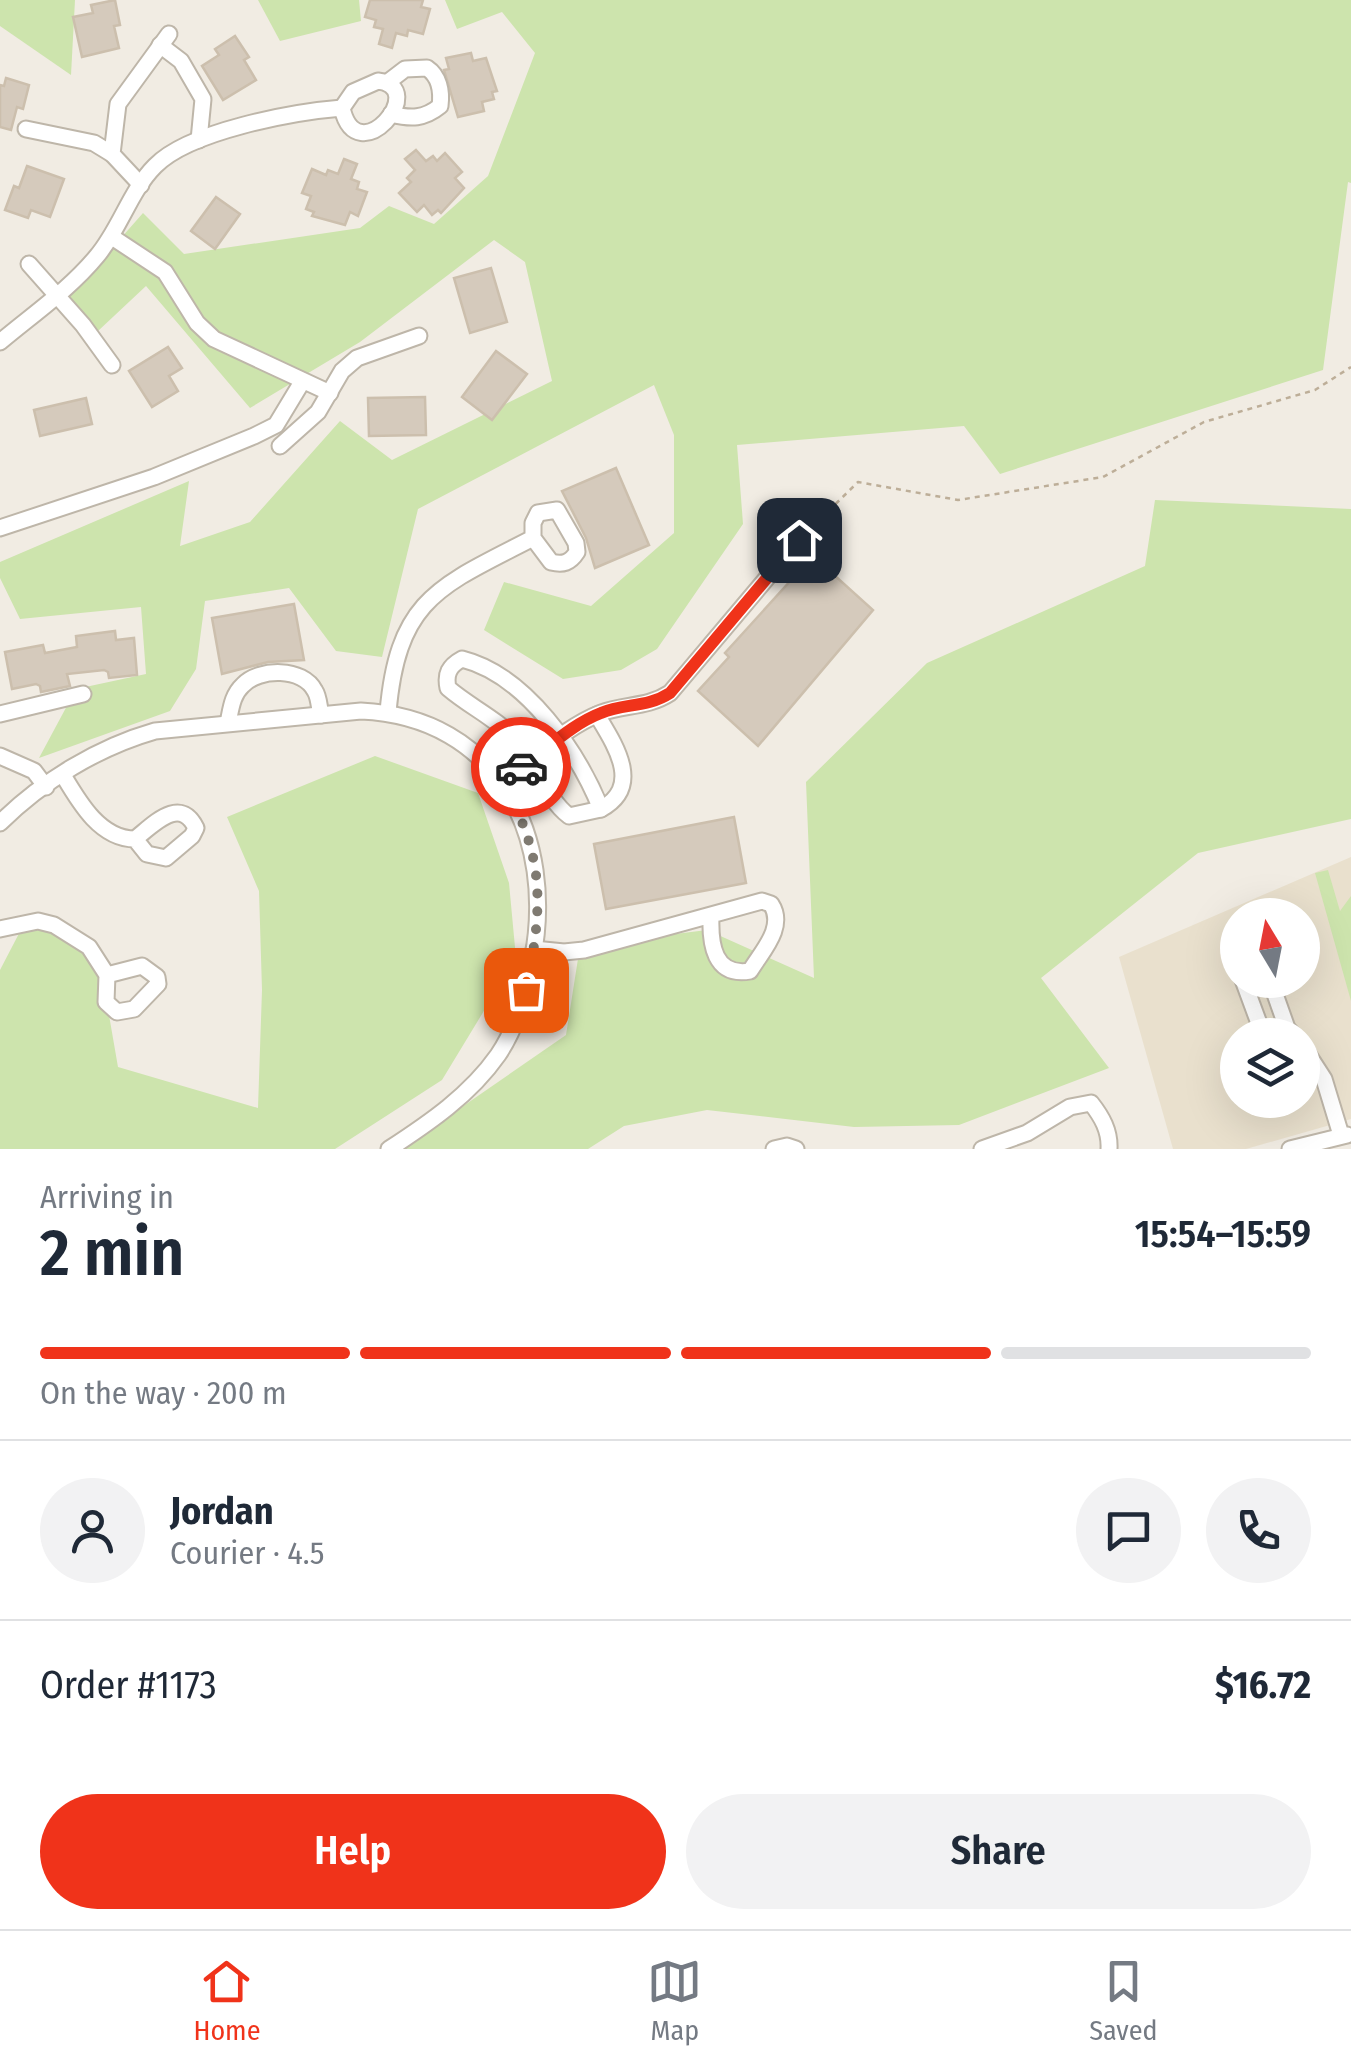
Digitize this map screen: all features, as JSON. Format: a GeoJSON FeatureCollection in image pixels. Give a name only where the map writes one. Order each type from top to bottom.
{"type":"FeatureCollection","features":[{"type":"Feature","properties":{"kind":"street"},"geometry":{"type":"LineString","coordinates":[[112,154],[118,104],[164,40],[204,99],[199,140]]}},
{"type":"Feature","properties":{"kind":"street"},"geometry":{"type":"LineString","coordinates":[[0,342],[84,272],[112,236],[153,167],[170,153],[199,140],[292,114],[342,108],[353,92],[368,84],[388,82],[405,69],[426,68],[438,78],[440,106],[409,119],[392,114]]}},
{"type":"Feature","properties":{"kind":"street"},"geometry":{"type":"LineString","coordinates":[[342,108],[350,124],[360,131],[372,132],[383,126],[392,114],[397,95],[388,82]]}},
{"type":"Feature","properties":{"kind":"street"},"geometry":{"type":"LineString","coordinates":[[26,128],[94,143],[112,154],[141,185]]}},
{"type":"Feature","properties":{"kind":"street"},"geometry":{"type":"LineString","coordinates":[[112,236],[165,272],[197,323],[214,339],[330,393]]}},
{"type":"Feature","properties":{"kind":"street"},"geometry":{"type":"LineString","coordinates":[[29,264],[84,324],[112,365]]}},
{"type":"Feature","properties":{"kind":"street"},"geometry":{"type":"LineString","coordinates":[[280,446],[306,425],[342,371],[357,358],[419,336]]}},
{"type":"Feature","properties":{"kind":"street"},"geometry":{"type":"LineString","coordinates":[[0,528],[154,476],[254,436],[276,425],[302,382]]}},
{"type":"Feature","properties":{"kind":"street"},"geometry":{"type":"LineString","coordinates":[[388,712],[395,656],[405,631],[421,609],[467,572],[533,538]]}},
{"type":"Feature","properties":{"kind":"street"},"geometry":{"type":"LineString","coordinates":[[501,781],[597,715],[641,706],[670,693],[799,540]]}},
{"type":"Feature","properties":{"kind":"street"},"geometry":{"type":"LineString","coordinates":[[597,715],[615,746],[624,775],[618,798],[601,809],[569,816],[559,808],[532,759],[494,718],[448,688],[446,678],[462,659],[506,681],[524,695],[562,737],[601,809]]}},
{"type":"Feature","properties":{"kind":"street"},"geometry":{"type":"LineString","coordinates":[[228,723],[240,687],[253,677],[280,672],[308,682],[316,692],[321,714]]}},
{"type":"Feature","properties":{"kind":"street"},"geometry":{"type":"LineString","coordinates":[[0,714],[83,694]]}},
{"type":"Feature","properties":{"kind":"street"},"geometry":{"type":"LineString","coordinates":[[0,823],[8,811],[63,775],[122,740],[155,731],[321,714],[388,712],[423,722],[458,740],[484,760],[520,814],[533,847],[534,949],[514,1026],[498,1054],[452,1105],[388,1149]]}},
{"type":"Feature","properties":{"kind":"street"},"geometry":{"type":"LineString","coordinates":[[0,756],[34,771],[46,786]]}},
{"type":"Feature","properties":{"kind":"street"},"geometry":{"type":"LineString","coordinates":[[63,775],[107,832],[135,840]]}},
{"type":"Feature","properties":{"kind":"street"},"geometry":{"type":"LineString","coordinates":[[534,949],[584,950],[762,900],[776,912],[775,931],[750,971],[738,973],[713,955],[711,917]]}},
{"type":"Feature","properties":{"kind":"street"},"geometry":{"type":"LineString","coordinates":[[0,929],[21,922],[54,925],[89,946],[107,975]]}},
{"type":"Feature","properties":{"kind":"street"},"geometry":{"type":"LineString","coordinates":[[1290,1149],[1346,1135],[1320,1073]]}},
{"type":"Feature","properties":{"kind":"street"},"geometry":{"type":"LineString","coordinates":[[982,1149],[1027,1133],[1080,1103],[1091,1103],[1110,1136],[1109,1149]]}},
{"type":"Feature","properties":{"kind":"street"},"geometry":{"type":"LineString","coordinates":[[774,1149],[796,1149]]}},
{"type":"Feature","properties":{"kind":"path"},"geometry":{"type":"LineString","coordinates":[[799,540],[858,482],[958,500],[1103,477],[1204,422],[1316,390],[1351,367]]}},
{"type":"Feature","properties":{"kind":"shaded area"},"geometry":{"type":"Polygon","coordinates":[[[1351,857],[1351,1119],[1246,1149],[1173,1149],[1119,957],[1220,913],[1220,998],[1320,998],[1320,898],[1256,898],[1351,857]]]}},
{"type":"Feature","properties":{"kind":"green space"},"geometry":{"type":"Polygon","coordinates":[[[0,0],[75,0],[71,75],[0,26],[0,0]]]}},
{"type":"Feature","properties":{"kind":"green space"},"geometry":{"type":"Polygon","coordinates":[[[258,0],[359,0],[361,21],[280,41],[258,0]]]}},
{"type":"Feature","properties":{"kind":"green space"},"geometry":{"type":"Polygon","coordinates":[[[445,0],[1351,0],[1351,183],[1348,182],[1323,370],[1000,474],[964,426],[737,445],[743,524],[657,649],[621,670],[563,679],[484,630],[504,582],[591,606],[674,533],[674,435],[654,385],[418,509],[382,657],[336,651],[289,588],[205,601],[196,669],[170,711],[39,758],[76,689],[146,674],[141,607],[20,619],[0,578],[0,562],[189,481],[180,546],[250,522],[340,421],[392,460],[552,381],[525,262],[494,240],[360,342],[250,408],[146,286],[98,331],[69,297],[143,213],[184,254],[360,228],[389,206],[434,224],[488,176],[535,53],[502,12],[457,29],[445,0]]]}},
{"type":"Feature","properties":{"kind":"green space"},"geometry":{"type":"Polygon","coordinates":[[[1155,500],[1351,509],[1351,819],[1198,853],[1041,978],[1109,1068],[959,1125],[854,1127],[707,1110],[624,1126],[588,1149],[401,1149],[566,1035],[580,946],[707,930],[814,978],[806,782],[927,663],[1145,566],[1155,500]]]}},
{"type":"Feature","properties":{"kind":"green space"},"geometry":{"type":"Polygon","coordinates":[[[375,756],[478,793],[509,883],[516,958],[442,1080],[335,1149],[0,1149],[0,970],[26,920],[97,946],[118,1067],[258,1108],[262,990],[259,891],[227,817],[375,756]]]}},
{"type":"Feature","properties":{"kind":"green space"},"geometry":{"type":"Polygon","coordinates":[[[1328,870],[1340,911],[1351,896],[1351,1001],[1315,873],[1328,870]]]}},
{"type":"Feature","properties":{"kind":"building"},"geometry":{"type":"Polygon","coordinates":[[[115,0],[120,25],[114,26],[119,48],[82,57],[73,17],[93,13],[91,5],[115,0]]]}},
{"type":"Feature","properties":{"kind":"building"},"geometry":{"type":"Polygon","coordinates":[[[370,0],[423,0],[421,7],[430,9],[423,34],[408,30],[407,36],[396,33],[392,48],[379,44],[383,29],[374,27],[376,20],[365,17],[370,0]]]}},
{"type":"Feature","properties":{"kind":"building"},"geometry":{"type":"Polygon","coordinates":[[[235,36],[249,57],[244,60],[256,80],[223,100],[202,66],[219,55],[215,49],[235,36]]]}},
{"type":"Feature","properties":{"kind":"building"},"geometry":{"type":"Polygon","coordinates":[[[471,53],[473,61],[486,58],[497,91],[492,92],[494,99],[482,102],[484,111],[458,117],[444,70],[449,69],[446,58],[471,53]]]}},
{"type":"Feature","properties":{"kind":"building"},"geometry":{"type":"Polygon","coordinates":[[[6,78],[29,85],[23,109],[17,107],[11,130],[0,127],[0,85],[4,86],[6,78]]]}},
{"type":"Feature","properties":{"kind":"building"},"geometry":{"type":"Polygon","coordinates":[[[416,150],[426,161],[433,156],[437,161],[445,153],[462,172],[455,178],[464,188],[441,213],[438,210],[432,215],[424,205],[417,212],[399,193],[411,182],[407,178],[415,170],[405,159],[416,150]]]}},
{"type":"Feature","properties":{"kind":"building"},"geometry":{"type":"Polygon","coordinates":[[[344,159],[357,164],[351,179],[359,182],[357,189],[367,192],[358,216],[350,212],[345,225],[312,216],[314,212],[306,209],[311,196],[302,193],[312,169],[326,175],[328,170],[338,174],[344,159]]]}},
{"type":"Feature","properties":{"kind":"building"},"geometry":{"type":"Polygon","coordinates":[[[27,166],[64,179],[50,217],[31,210],[28,218],[5,210],[27,166]]]}},
{"type":"Feature","properties":{"kind":"building"},"geometry":{"type":"Polygon","coordinates":[[[216,197],[240,214],[215,249],[191,231],[216,197]]]}},
{"type":"Feature","properties":{"kind":"building"},"geometry":{"type":"Polygon","coordinates":[[[491,268],[507,322],[470,333],[454,278],[491,268]]]}},
{"type":"Feature","properties":{"kind":"building"},"geometry":{"type":"Polygon","coordinates":[[[168,347],[182,368],[169,376],[178,391],[152,407],[129,371],[168,347]]]}},
{"type":"Feature","properties":{"kind":"building"},"geometry":{"type":"Polygon","coordinates":[[[496,351],[527,374],[492,420],[462,397],[496,351]]]}},
{"type":"Feature","properties":{"kind":"building"},"geometry":{"type":"Polygon","coordinates":[[[425,397],[426,435],[369,436],[368,398],[425,397]]]}},
{"type":"Feature","properties":{"kind":"building"},"geometry":{"type":"Polygon","coordinates":[[[86,398],[92,424],[40,436],[34,410],[86,398]]]}},
{"type":"Feature","properties":{"kind":"building"},"geometry":{"type":"Polygon","coordinates":[[[616,468],[649,545],[595,568],[586,538],[562,491],[616,468]]]}},
{"type":"Feature","properties":{"kind":"building"},"geometry":{"type":"Polygon","coordinates":[[[813,556],[873,610],[758,746],[698,691],[729,657],[725,653],[813,556]]]}},
{"type":"Feature","properties":{"kind":"building"},"geometry":{"type":"Polygon","coordinates":[[[294,604],[304,660],[268,662],[222,674],[212,618],[294,604]]]}},
{"type":"Feature","properties":{"kind":"building"},"geometry":{"type":"Polygon","coordinates":[[[115,631],[116,640],[134,638],[137,675],[109,678],[104,670],[67,674],[70,686],[41,692],[36,684],[12,689],[5,652],[43,645],[45,653],[77,647],[76,636],[115,631]]]}},
{"type":"Feature","properties":{"kind":"building"},"geometry":{"type":"Polygon","coordinates":[[[734,817],[746,883],[606,909],[594,844],[734,817]]]}},
{"type":"Feature","properties":{"kind":"way so far"},"geometry":{"type":"LineString","coordinates":[[521,767],[501,781],[533,847],[537,922],[526,990]]}},
{"type":"Feature","properties":{"kind":"route"},"geometry":{"type":"LineString","coordinates":[[521,767],[602,712],[641,706],[670,693],[799,540]]}}]}
